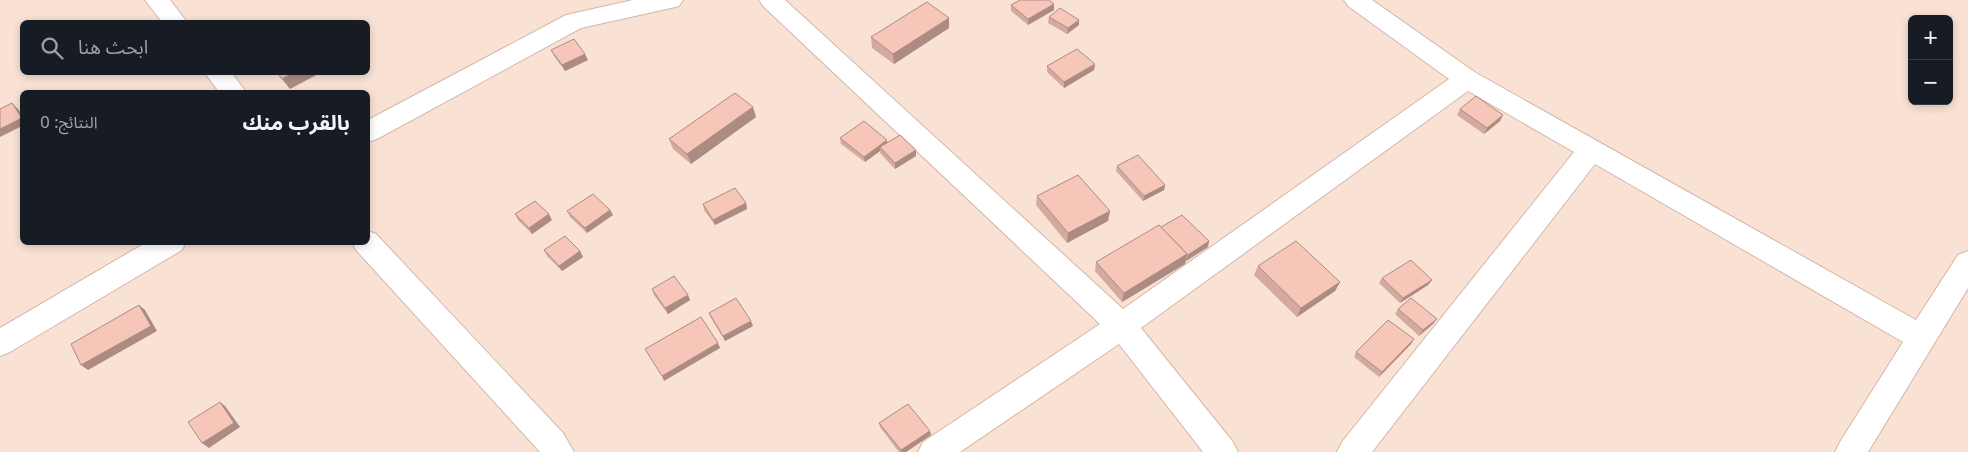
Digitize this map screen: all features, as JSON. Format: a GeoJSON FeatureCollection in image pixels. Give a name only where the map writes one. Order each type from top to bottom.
{"type":"FeatureCollection","features":[{"type":"Feature","properties":{"kind":"street"},"geometry":{"type":"LineString","coordinates":[[157,0],[173,20]]}},
{"type":"Feature","properties":{"kind":"street"},"geometry":{"type":"LineString","coordinates":[[370,131],[574,21],[671,0]]}},
{"type":"Feature","properties":{"kind":"street"},"geometry":{"type":"LineString","coordinates":[[771,0],[1122,326],[1222,452]]}},
{"type":"Feature","properties":{"kind":"street"},"geometry":{"type":"LineString","coordinates":[[1356,0],[1467,79],[1921,338]]}},
{"type":"Feature","properties":{"kind":"street"},"geometry":{"type":"LineString","coordinates":[[219,75],[231,90]]}},
{"type":"Feature","properties":{"kind":"street"},"geometry":{"type":"LineString","coordinates":[[934,452],[1122,326],[1467,79]]}},
{"type":"Feature","properties":{"kind":"street"},"geometry":{"type":"LineString","coordinates":[[1353,452],[1591,150]]}},
{"type":"Feature","properties":{"kind":"street"},"geometry":{"type":"LineString","coordinates":[[0,343],[167,245]]}},
{"type":"Feature","properties":{"kind":"street"},"geometry":{"type":"LineString","coordinates":[[369,245],[552,443],[558,452]]}},
{"type":"Feature","properties":{"kind":"street"},"geometry":{"type":"LineString","coordinates":[[1851,452],[1968,263]]}},
{"type":"Feature","properties":{"kind":"shaded area"},"geometry":{"type":"Polygon","coordinates":[[[0,0],[1968,0],[1968,452],[0,452],[0,0]]]}},
{"type":"Feature","properties":{"kind":"building"},"geometry":{"type":"Polygon","coordinates":[[[1020,0],[1049,0],[1054,4],[1028,19],[1011,5],[1020,0]]]}},
{"type":"Feature","properties":{"kind":"building"},"geometry":{"type":"Polygon","coordinates":[[[927,2],[949,18],[893,54],[871,37],[927,2]]]}},
{"type":"Feature","properties":{"kind":"building"},"geometry":{"type":"Polygon","coordinates":[[[1060,8],[1079,20],[1068,28],[1049,17],[1060,8]]]}},
{"type":"Feature","properties":{"kind":"building"},"geometry":{"type":"Polygon","coordinates":[[[574,39],[585,54],[562,65],[551,50],[574,39]]]}},
{"type":"Feature","properties":{"kind":"building"},"geometry":{"type":"Polygon","coordinates":[[[1077,49],[1095,64],[1064,82],[1047,66],[1077,49]]]}},
{"type":"Feature","properties":{"kind":"building"},"geometry":{"type":"Polygon","coordinates":[[[279,75],[289,75],[282,79],[279,75]]]}},
{"type":"Feature","properties":{"kind":"building"},"geometry":{"type":"Polygon","coordinates":[[[735,93],[753,107],[687,154],[669,139],[735,93]]]}},
{"type":"Feature","properties":{"kind":"building"},"geometry":{"type":"Polygon","coordinates":[[[1476,96],[1503,115],[1487,128],[1460,109],[1476,96]]]}},
{"type":"Feature","properties":{"kind":"building"},"geometry":{"type":"Polygon","coordinates":[[[12,103],[20,115],[20,119],[0,129],[0,109],[12,103]]]}},
{"type":"Feature","properties":{"kind":"building"},"geometry":{"type":"Polygon","coordinates":[[[864,121],[887,140],[864,157],[840,138],[864,121]]]}},
{"type":"Feature","properties":{"kind":"building"},"geometry":{"type":"Polygon","coordinates":[[[900,135],[916,150],[895,163],[880,147],[900,135]]]}},
{"type":"Feature","properties":{"kind":"building"},"geometry":{"type":"Polygon","coordinates":[[[1138,155],[1165,185],[1144,196],[1117,166],[1138,155]]]}},
{"type":"Feature","properties":{"kind":"building"},"geometry":{"type":"Polygon","coordinates":[[[1078,175],[1110,211],[1068,233],[1037,196],[1078,175]]]}},
{"type":"Feature","properties":{"kind":"building"},"geometry":{"type":"Polygon","coordinates":[[[735,188],[746,203],[713,220],[703,204],[735,188]]]}},
{"type":"Feature","properties":{"kind":"building"},"geometry":{"type":"Polygon","coordinates":[[[593,194],[610,210],[585,228],[567,211],[593,194]]]}},
{"type":"Feature","properties":{"kind":"building"},"geometry":{"type":"Polygon","coordinates":[[[535,201],[549,214],[529,228],[515,214],[535,201]]]}},
{"type":"Feature","properties":{"kind":"building"},"geometry":{"type":"Polygon","coordinates":[[[1182,215],[1209,241],[1188,255],[1161,227],[1182,215]]]}},
{"type":"Feature","properties":{"kind":"building"},"geometry":{"type":"Polygon","coordinates":[[[1159,225],[1187,254],[1124,293],[1096,262],[1159,225]]]}},
{"type":"Feature","properties":{"kind":"building"},"geometry":{"type":"Polygon","coordinates":[[[565,236],[580,251],[559,266],[544,250],[565,236]]]}},
{"type":"Feature","properties":{"kind":"building"},"geometry":{"type":"Polygon","coordinates":[[[1296,241],[1340,282],[1301,308],[1258,266],[1296,241]]]}},
{"type":"Feature","properties":{"kind":"building"},"geometry":{"type":"Polygon","coordinates":[[[1411,260],[1432,280],[1403,298],[1382,278],[1411,260]]]}},
{"type":"Feature","properties":{"kind":"building"},"geometry":{"type":"Polygon","coordinates":[[[674,276],[688,295],[665,308],[652,289],[674,276]]]}},
{"type":"Feature","properties":{"kind":"building"},"geometry":{"type":"Polygon","coordinates":[[[736,298],[751,321],[723,336],[709,313],[736,298]]]}},
{"type":"Feature","properties":{"kind":"building"},"geometry":{"type":"Polygon","coordinates":[[[1411,298],[1437,319],[1423,330],[1398,309],[1411,298]]]}},
{"type":"Feature","properties":{"kind":"building"},"geometry":{"type":"Polygon","coordinates":[[[139,305],[151,326],[81,365],[71,344],[139,305]]]}},
{"type":"Feature","properties":{"kind":"building"},"geometry":{"type":"Polygon","coordinates":[[[701,317],[718,343],[662,376],[645,349],[701,317]]]}},
{"type":"Feature","properties":{"kind":"building"},"geometry":{"type":"Polygon","coordinates":[[[1388,320],[1414,339],[1382,372],[1356,352],[1388,320]]]}},
{"type":"Feature","properties":{"kind":"building"},"geometry":{"type":"Polygon","coordinates":[[[220,402],[234,423],[202,443],[188,422],[220,402]]]}},
{"type":"Feature","properties":{"kind":"building"},"geometry":{"type":"Polygon","coordinates":[[[908,404],[930,431],[901,450],[879,423],[908,404]]]}}]}
